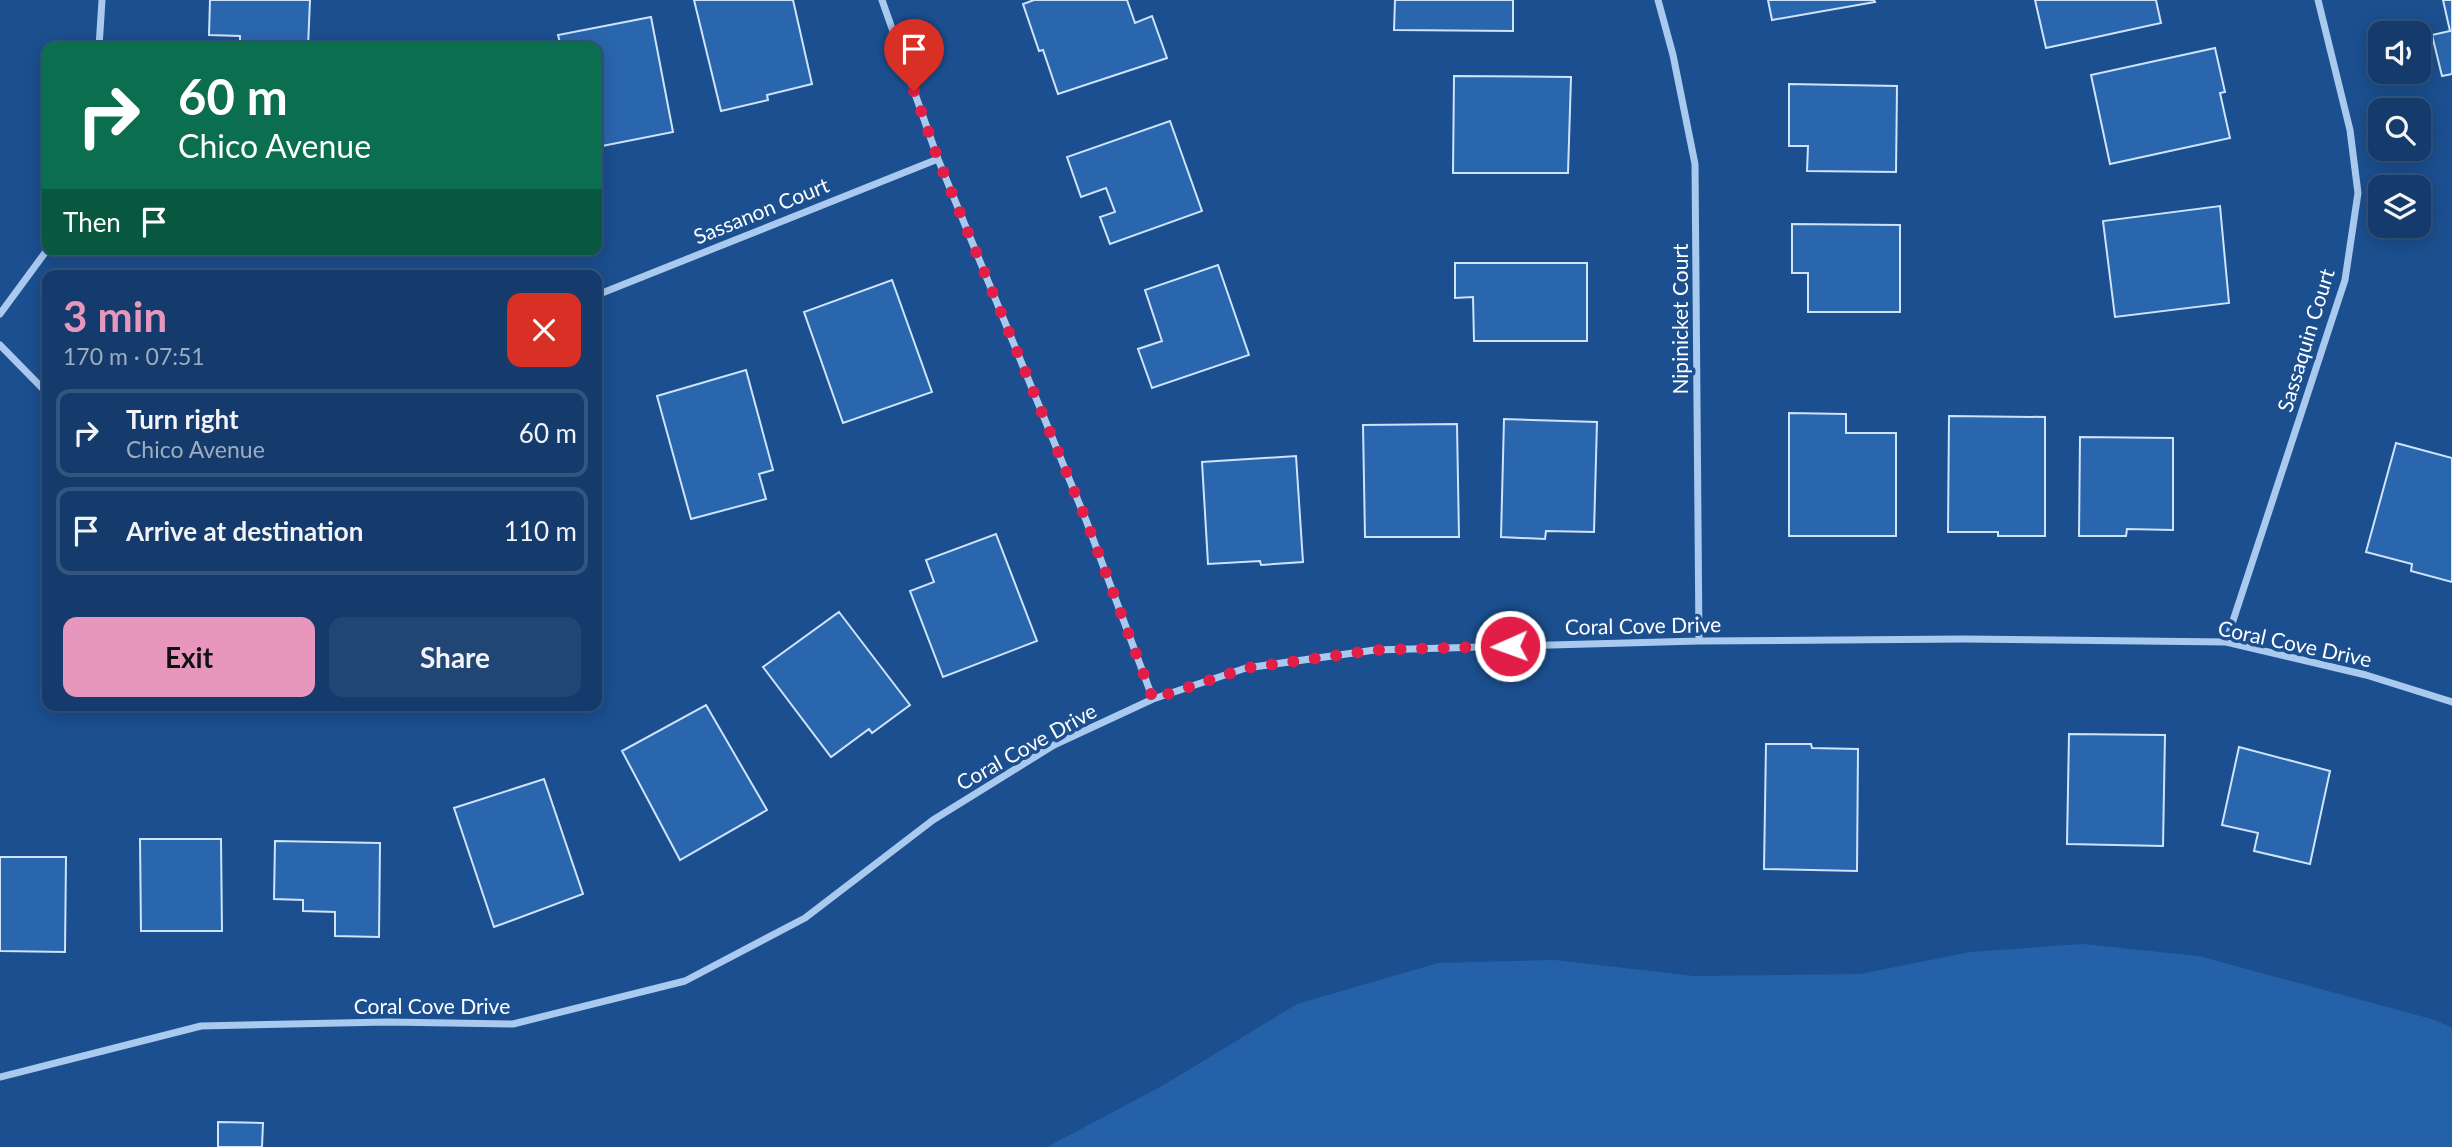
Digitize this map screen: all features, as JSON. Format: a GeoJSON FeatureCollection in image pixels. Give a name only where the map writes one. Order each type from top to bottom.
{"type":"FeatureCollection","features":[{"type":"Feature","properties":{"kind":"street"},"geometry":{"type":"LineString","coordinates":[[99,42],[102,0]]}},
{"type":"Feature","properties":{"kind":"street"},"geometry":{"type":"LineString","coordinates":[[882,0],[938,159],[1086,520],[1153,699]]}},
{"type":"Feature","properties":{"kind":"street","name":"Nipinicket Court"},"geometry":{"type":"LineString","coordinates":[[1658,0],[1673,55],[1695,164],[1699,641]]}},
{"type":"Feature","properties":{"kind":"street","name":"Sassaquin Court"},"geometry":{"type":"LineString","coordinates":[[2226,642],[2344,280],[2358,193],[2350,130],[2318,0]]}},
{"type":"Feature","properties":{"kind":"street","name":"Sassanon Court"},"geometry":{"type":"LineString","coordinates":[[602,293],[938,159]]}},
{"type":"Feature","properties":{"kind":"street"},"geometry":{"type":"LineString","coordinates":[[0,314],[43,256]]}},
{"type":"Feature","properties":{"kind":"street"},"geometry":{"type":"LineString","coordinates":[[0,345],[42,388]]}},
{"type":"Feature","properties":{"kind":"street","name":"Coral Cove Drive"},"geometry":{"type":"LineString","coordinates":[[0,1077],[201,1026],[388,1022],[513,1024],[685,981],[805,918],[933,820],[1054,745],[1153,699],[1246,668],[1375,650],[1699,641],[1964,639],[2226,642],[2366,675],[2452,702]]}},
{"type":"Feature","properties":{"kind":"shaded area"},"geometry":{"type":"Polygon","coordinates":[[[2083,944],[2199,956],[2435,1020],[2452,1028],[2452,1147],[1047,1147],[1162,1086],[1297,1004],[1438,963],[1555,960],[1694,976],[1860,974],[1970,952],[2083,944]]]}},
{"type":"Feature","properties":{"kind":"building"},"geometry":{"type":"Polygon","coordinates":[[[210,0],[310,0],[308,42],[240,42],[240,36],[209,35],[210,0]]]}},
{"type":"Feature","properties":{"kind":"building"},"geometry":{"type":"Polygon","coordinates":[[[694,0],[793,0],[812,84],[767,95],[768,100],[721,111],[694,0]]]}},
{"type":"Feature","properties":{"kind":"building"},"geometry":{"type":"Polygon","coordinates":[[[1034,0],[1127,0],[1135,23],[1152,16],[1167,58],[1058,94],[1043,50],[1039,51],[1023,4],[1034,0]]]}},
{"type":"Feature","properties":{"kind":"building"},"geometry":{"type":"Polygon","coordinates":[[[1395,0],[1513,0],[1513,31],[1394,30],[1395,0]]]}},
{"type":"Feature","properties":{"kind":"building"},"geometry":{"type":"Polygon","coordinates":[[[1768,0],[1874,0],[1875,2],[1772,20],[1768,0]]]}},
{"type":"Feature","properties":{"kind":"building"},"geometry":{"type":"Polygon","coordinates":[[[2035,0],[2156,0],[2161,23],[2046,48],[2035,0]]]}},
{"type":"Feature","properties":{"kind":"building"},"geometry":{"type":"Polygon","coordinates":[[[2443,0],[2452,0],[2452,74],[2442,76],[2432,35],[2450,31],[2443,0]]]}},
{"type":"Feature","properties":{"kind":"building"},"geometry":{"type":"Polygon","coordinates":[[[651,17],[673,132],[602,146],[602,42],[560,42],[558,35],[651,17]]]}},
{"type":"Feature","properties":{"kind":"building"},"geometry":{"type":"Polygon","coordinates":[[[2215,48],[2225,92],[2220,93],[2230,138],[2110,164],[2091,75],[2215,48]]]}},
{"type":"Feature","properties":{"kind":"building"},"geometry":{"type":"Polygon","coordinates":[[[1454,76],[1571,77],[1568,173],[1453,173],[1454,76]]]}},
{"type":"Feature","properties":{"kind":"building"},"geometry":{"type":"Polygon","coordinates":[[[1789,84],[1897,86],[1896,172],[1807,171],[1808,146],[1789,146],[1789,84]]]}},
{"type":"Feature","properties":{"kind":"building"},"geometry":{"type":"Polygon","coordinates":[[[1170,121],[1202,211],[1110,244],[1100,217],[1115,212],[1106,188],[1081,197],[1067,157],[1170,121]]]}},
{"type":"Feature","properties":{"kind":"building"},"geometry":{"type":"Polygon","coordinates":[[[2220,206],[2229,303],[2115,317],[2103,221],[2220,206]]]}},
{"type":"Feature","properties":{"kind":"building"},"geometry":{"type":"Polygon","coordinates":[[[1792,224],[1900,225],[1900,312],[1808,312],[1808,273],[1792,273],[1792,224]]]}},
{"type":"Feature","properties":{"kind":"building"},"geometry":{"type":"Polygon","coordinates":[[[1455,263],[1587,263],[1587,341],[1474,341],[1473,297],[1455,298],[1455,263]]]}},
{"type":"Feature","properties":{"kind":"building"},"geometry":{"type":"Polygon","coordinates":[[[1218,265],[1249,355],[1152,388],[1138,349],[1162,341],[1145,290],[1218,265]]]}},
{"type":"Feature","properties":{"kind":"building"},"geometry":{"type":"Polygon","coordinates":[[[892,280],[932,392],[843,423],[804,312],[892,280]]]}},
{"type":"Feature","properties":{"kind":"building"},"geometry":{"type":"Polygon","coordinates":[[[746,370],[773,470],[759,474],[766,499],[691,519],[657,396],[746,370]]]}},
{"type":"Feature","properties":{"kind":"building"},"geometry":{"type":"Polygon","coordinates":[[[1789,413],[1846,414],[1846,433],[1896,433],[1896,536],[1789,536],[1789,413]]]}},
{"type":"Feature","properties":{"kind":"building"},"geometry":{"type":"Polygon","coordinates":[[[1949,416],[2045,417],[2045,536],[1948,532],[1949,416]]]}},
{"type":"Feature","properties":{"kind":"building"},"geometry":{"type":"Polygon","coordinates":[[[1504,419],[1597,422],[1594,532],[1546,531],[1545,539],[1501,537],[1504,419]]]}},
{"type":"Feature","properties":{"kind":"building"},"geometry":{"type":"Polygon","coordinates":[[[1457,424],[1459,537],[1365,537],[1363,425],[1457,424]]]}},
{"type":"Feature","properties":{"kind":"building"},"geometry":{"type":"Polygon","coordinates":[[[2080,437],[2173,438],[2173,530],[2127,529],[2126,536],[2079,536],[2080,437]]]}},
{"type":"Feature","properties":{"kind":"building"},"geometry":{"type":"Polygon","coordinates":[[[2396,443],[2452,458],[2452,582],[2411,571],[2412,564],[2366,552],[2396,443]]]}},
{"type":"Feature","properties":{"kind":"building"},"geometry":{"type":"Polygon","coordinates":[[[1296,456],[1303,562],[1261,565],[1260,561],[1208,564],[1202,462],[1296,456]]]}},
{"type":"Feature","properties":{"kind":"building"},"geometry":{"type":"Polygon","coordinates":[[[996,534],[1037,641],[943,677],[910,591],[934,582],[926,560],[996,534]]]}},
{"type":"Feature","properties":{"kind":"building"},"geometry":{"type":"Polygon","coordinates":[[[839,612],[910,705],[872,733],[869,729],[831,757],[763,667],[839,612]]]}},
{"type":"Feature","properties":{"kind":"building"},"geometry":{"type":"Polygon","coordinates":[[[706,705],[767,810],[680,860],[622,751],[706,705]]]}},
{"type":"Feature","properties":{"kind":"building"},"geometry":{"type":"Polygon","coordinates":[[[2069,734],[2165,735],[2163,846],[2067,844],[2069,734]]]}},
{"type":"Feature","properties":{"kind":"building"},"geometry":{"type":"Polygon","coordinates":[[[1766,744],[1811,744],[1812,748],[1858,749],[1857,871],[1764,869],[1766,744]]]}},
{"type":"Feature","properties":{"kind":"building"},"geometry":{"type":"Polygon","coordinates":[[[2239,747],[2330,771],[2310,864],[2254,851],[2258,833],[2222,825],[2239,747]]]}},
{"type":"Feature","properties":{"kind":"building"},"geometry":{"type":"Polygon","coordinates":[[[544,779],[583,894],[494,927],[454,808],[544,779]]]}},
{"type":"Feature","properties":{"kind":"building"},"geometry":{"type":"Polygon","coordinates":[[[140,839],[221,839],[222,931],[141,931],[140,839]]]}},
{"type":"Feature","properties":{"kind":"building"},"geometry":{"type":"Polygon","coordinates":[[[275,841],[380,843],[379,937],[335,936],[335,912],[303,911],[303,900],[274,899],[275,841]]]}},
{"type":"Feature","properties":{"kind":"building"},"geometry":{"type":"Polygon","coordinates":[[[0,857],[66,857],[65,952],[0,951],[0,857]]]}},
{"type":"Feature","properties":{"kind":"building"},"geometry":{"type":"Polygon","coordinates":[[[218,1122],[263,1123],[262,1147],[218,1147],[218,1122]]]}},
{"type":"Feature","properties":{"kind":"route"},"geometry":{"type":"LineString","coordinates":[[914,91],[938,159],[1086,520],[1153,699],[1246,668],[1375,650],[1510,646]]}}]}
